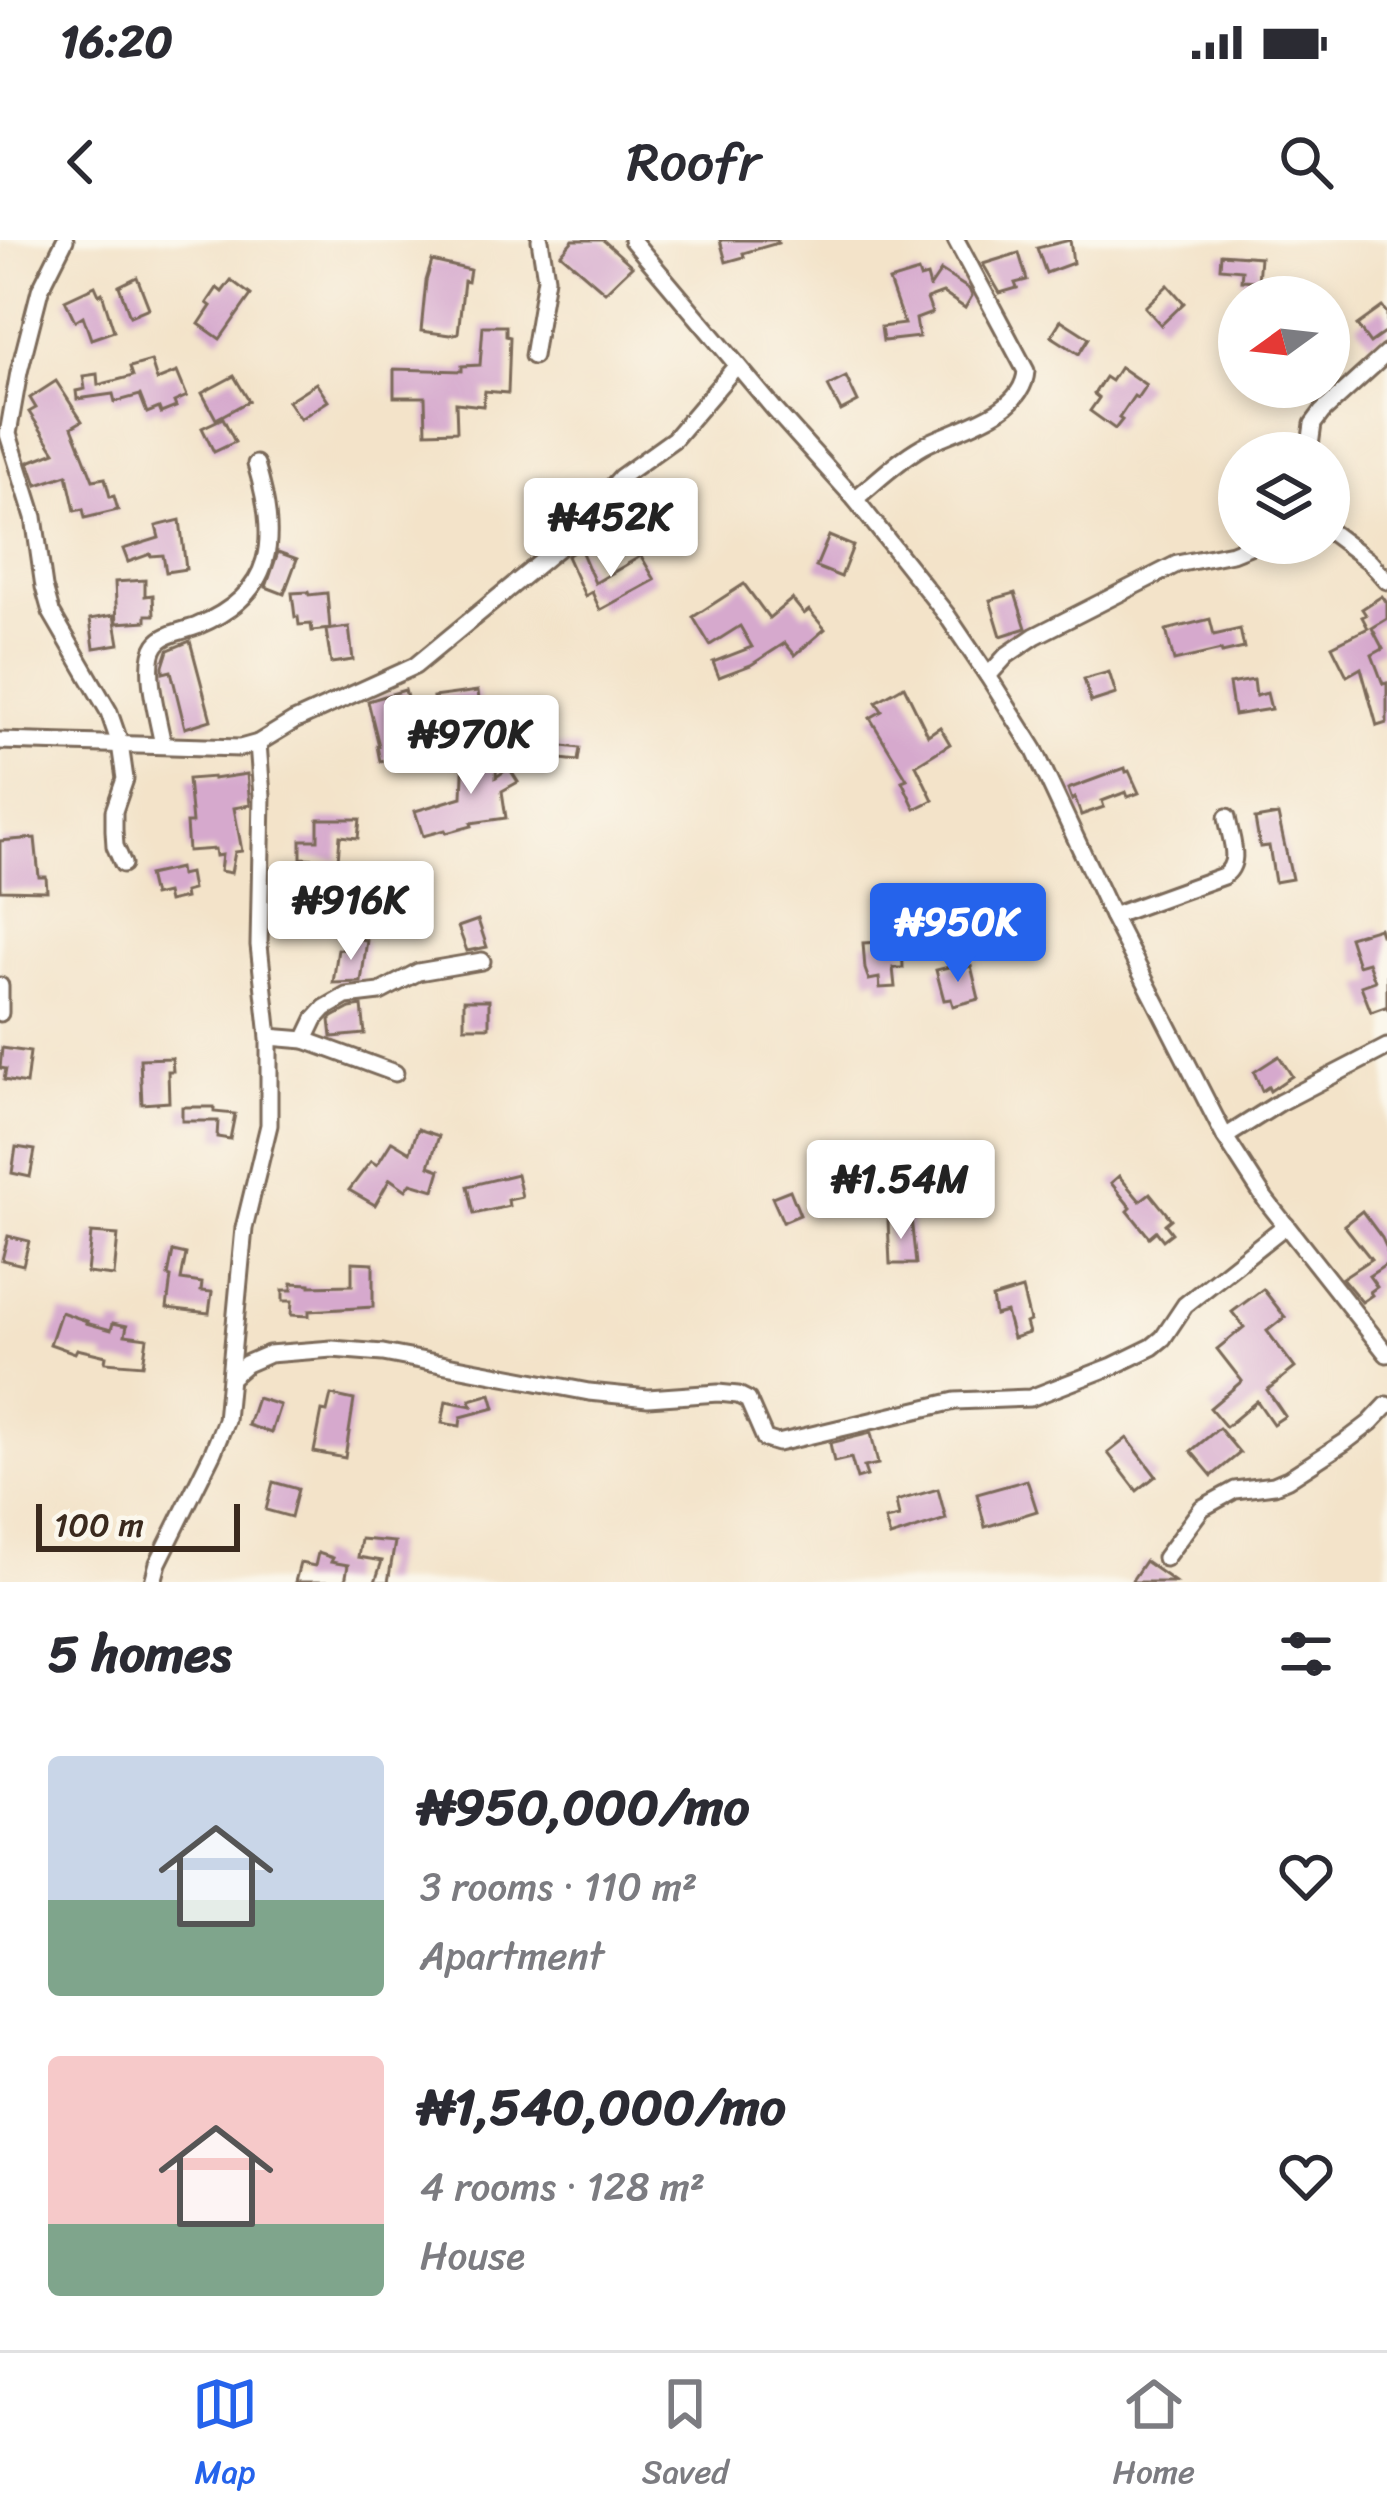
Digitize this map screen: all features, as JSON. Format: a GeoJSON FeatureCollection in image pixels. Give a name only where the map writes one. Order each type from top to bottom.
{"type":"FeatureCollection","features":[{"type":"Feature","properties":{"kind":"street"},"geometry":{"type":"LineString","coordinates":[[64,240],[40,290],[8,434],[34,517],[51,612],[101,698],[120,744],[125,778],[114,812],[114,830],[123,864]]}},
{"type":"Feature","properties":{"kind":"street"},"geometry":{"type":"LineString","coordinates":[[533,356],[546,278],[540,240]]}},
{"type":"Feature","properties":{"kind":"street"},"geometry":{"type":"LineString","coordinates":[[632,240],[855,499],[946,614],[1034,749],[1112,916],[1225,1137],[1265,1199],[1387,1354]]}},
{"type":"Feature","properties":{"kind":"street"},"geometry":{"type":"LineString","coordinates":[[855,499],[923,446],[998,413],[1026,381],[1026,371],[956,240]]}},
{"type":"Feature","properties":{"kind":"street"},"geometry":{"type":"LineString","coordinates":[[1312,432],[1322,412],[1387,353]]}},
{"type":"Feature","properties":{"kind":"street"},"geometry":{"type":"LineString","coordinates":[[0,741],[240,748],[415,666],[558,548],[621,477],[674,439],[737,365]]}},
{"type":"Feature","properties":{"kind":"street"},"geometry":{"type":"LineString","coordinates":[[164,745],[150,660],[154,646],[164,637],[223,614],[255,585],[270,523],[256,464]]}},
{"type":"Feature","properties":{"kind":"street"},"geometry":{"type":"LineString","coordinates":[[1350,547],[1387,581]]}},
{"type":"Feature","properties":{"kind":"street"},"geometry":{"type":"LineString","coordinates":[[988,676],[1007,655],[1035,636],[1177,564],[1218,556]]}},
{"type":"Feature","properties":{"kind":"street"},"geometry":{"type":"LineString","coordinates":[[153,1582],[226,1420],[244,1228],[269,1125],[269,1037],[260,945],[258,743]]}},
{"type":"Feature","properties":{"kind":"street"},"geometry":{"type":"LineString","coordinates":[[1112,916],[1231,870],[1235,862],[1227,817]]}},
{"type":"Feature","properties":{"kind":"street"},"geometry":{"type":"LineString","coordinates":[[305,1040],[325,1008],[346,996],[380,992],[418,972],[482,961]]}},
{"type":"Feature","properties":{"kind":"street"},"geometry":{"type":"LineString","coordinates":[[0,986],[0,1013]]}},
{"type":"Feature","properties":{"kind":"street"},"geometry":{"type":"LineString","coordinates":[[269,1037],[305,1040],[395,1072]]}},
{"type":"Feature","properties":{"kind":"street"},"geometry":{"type":"LineString","coordinates":[[1225,1137],[1387,1047]]}},
{"type":"Feature","properties":{"kind":"street"},"geometry":{"type":"LineString","coordinates":[[231,1377],[269,1354],[332,1349],[383,1353],[589,1392],[648,1398],[738,1395],[748,1400],[765,1439],[778,1443],[955,1402],[1030,1398],[1113,1366],[1152,1347],[1185,1305],[1286,1225]]}},
{"type":"Feature","properties":{"kind":"street"},"geometry":{"type":"LineString","coordinates":[[1165,1558],[1202,1508],[1234,1490],[1288,1479],[1370,1424],[1387,1406]]}},
{"type":"Feature","properties":{"kind":"building"},"geometry":{"type":"Polygon","coordinates":[[[573,240],[603,240],[632,266],[605,292],[561,254],[573,240]]]}},
{"type":"Feature","properties":{"kind":"building"},"geometry":{"type":"Polygon","coordinates":[[[720,240],[777,240],[778,243],[726,262],[720,240]]]}},
{"type":"Feature","properties":{"kind":"building"},"geometry":{"type":"Polygon","coordinates":[[[1070,240],[1073,263],[1046,273],[1037,248],[1070,240]]]}},
{"type":"Feature","properties":{"kind":"building"},"geometry":{"type":"Polygon","coordinates":[[[1019,253],[1027,280],[1000,293],[983,264],[1019,253]]]}},
{"type":"Feature","properties":{"kind":"building"},"geometry":{"type":"Polygon","coordinates":[[[1221,254],[1260,257],[1258,276],[1220,268],[1221,254]]]}},
{"type":"Feature","properties":{"kind":"building"},"geometry":{"type":"Polygon","coordinates":[[[432,261],[470,270],[468,282],[464,281],[458,333],[421,331],[432,261]]]}},
{"type":"Feature","properties":{"kind":"building"},"geometry":{"type":"Polygon","coordinates":[[[941,271],[969,289],[972,296],[965,308],[943,293],[927,299],[932,313],[916,319],[919,337],[883,341],[881,327],[904,324],[889,281],[918,272],[920,278],[927,276],[930,287],[941,271]]]}},
{"type":"Feature","properties":{"kind":"building"},"geometry":{"type":"Polygon","coordinates":[[[137,277],[149,308],[130,316],[119,286],[137,277]]]}},
{"type":"Feature","properties":{"kind":"building"},"geometry":{"type":"Polygon","coordinates":[[[231,280],[251,295],[220,339],[199,324],[217,288],[222,292],[231,280]]]}},
{"type":"Feature","properties":{"kind":"building"},"geometry":{"type":"Polygon","coordinates":[[[1168,285],[1184,303],[1161,325],[1145,307],[1168,285]]]}},
{"type":"Feature","properties":{"kind":"building"},"geometry":{"type":"Polygon","coordinates":[[[95,286],[102,293],[114,331],[91,339],[83,316],[75,321],[65,300],[95,286]]]}},
{"type":"Feature","properties":{"kind":"building"},"geometry":{"type":"Polygon","coordinates":[[[1382,307],[1387,313],[1387,331],[1370,343],[1357,325],[1382,307]]]}},
{"type":"Feature","properties":{"kind":"building"},"geometry":{"type":"Polygon","coordinates":[[[1061,320],[1089,338],[1079,354],[1051,336],[1061,320]]]}},
{"type":"Feature","properties":{"kind":"building"},"geometry":{"type":"Polygon","coordinates":[[[483,326],[506,326],[510,337],[508,393],[485,391],[483,406],[456,403],[457,431],[426,432],[425,397],[394,397],[394,369],[462,371],[462,366],[480,365],[483,326]]]}},
{"type":"Feature","properties":{"kind":"building"},"geometry":{"type":"Polygon","coordinates":[[[151,361],[157,380],[177,372],[187,396],[174,402],[176,407],[147,413],[140,395],[115,402],[113,394],[77,399],[76,391],[85,389],[83,376],[97,374],[98,385],[133,376],[130,367],[151,361]]]}},
{"type":"Feature","properties":{"kind":"building"},"geometry":{"type":"Polygon","coordinates":[[[1120,367],[1146,385],[1115,429],[1090,411],[1105,377],[1111,381],[1120,367]]]}},
{"type":"Feature","properties":{"kind":"building"},"geometry":{"type":"Polygon","coordinates":[[[234,376],[249,401],[216,419],[202,393],[234,376]]]}},
{"type":"Feature","properties":{"kind":"building"},"geometry":{"type":"Polygon","coordinates":[[[846,377],[858,402],[841,411],[828,386],[846,377]]]}},
{"type":"Feature","properties":{"kind":"building"},"geometry":{"type":"Polygon","coordinates":[[[56,381],[82,421],[72,427],[93,480],[105,478],[118,510],[85,518],[83,509],[75,511],[67,475],[37,485],[29,462],[55,452],[29,412],[36,408],[30,398],[56,381]]]}},
{"type":"Feature","properties":{"kind":"building"},"geometry":{"type":"Polygon","coordinates":[[[316,383],[328,401],[300,419],[288,401],[316,383]]]}},
{"type":"Feature","properties":{"kind":"building"},"geometry":{"type":"Polygon","coordinates":[[[223,418],[235,442],[214,452],[202,428],[223,418]]]}},
{"type":"Feature","properties":{"kind":"building"},"geometry":{"type":"Polygon","coordinates":[[[180,520],[186,569],[166,572],[163,555],[128,562],[123,549],[159,538],[156,526],[180,520]]]}},
{"type":"Feature","properties":{"kind":"building"},"geometry":{"type":"Polygon","coordinates":[[[829,536],[853,546],[841,577],[816,567],[829,536]]]}},
{"type":"Feature","properties":{"kind":"building"},"geometry":{"type":"Polygon","coordinates":[[[580,548],[595,583],[641,556],[655,580],[600,610],[592,592],[585,596],[567,556],[580,548]]]}},
{"type":"Feature","properties":{"kind":"building"},"geometry":{"type":"Polygon","coordinates":[[[278,552],[297,559],[284,594],[266,587],[278,552]]]}},
{"type":"Feature","properties":{"kind":"building"},"geometry":{"type":"Polygon","coordinates":[[[145,580],[145,596],[153,595],[154,615],[146,615],[146,621],[117,623],[115,582],[145,580]]]}},
{"type":"Feature","properties":{"kind":"building"},"geometry":{"type":"Polygon","coordinates":[[[744,584],[769,618],[792,599],[825,629],[795,655],[785,643],[751,665],[719,677],[713,662],[752,647],[740,626],[710,645],[693,617],[744,584]]]}},
{"type":"Feature","properties":{"kind":"building"},"geometry":{"type":"Polygon","coordinates":[[[292,593],[327,593],[330,629],[312,631],[311,624],[299,625],[292,593]]]}},
{"type":"Feature","properties":{"kind":"building"},"geometry":{"type":"Polygon","coordinates":[[[1015,593],[1026,628],[1001,636],[990,600],[1015,593]]]}},
{"type":"Feature","properties":{"kind":"building"},"geometry":{"type":"Polygon","coordinates":[[[1382,596],[1387,619],[1372,628],[1383,649],[1372,655],[1383,684],[1387,683],[1387,723],[1377,726],[1361,668],[1347,676],[1332,646],[1368,628],[1362,609],[1382,596]]]}},
{"type":"Feature","properties":{"kind":"building"},"geometry":{"type":"Polygon","coordinates":[[[114,615],[119,644],[94,648],[90,619],[114,615]]]}},
{"type":"Feature","properties":{"kind":"building"},"geometry":{"type":"Polygon","coordinates":[[[1210,619],[1214,635],[1240,629],[1244,648],[1174,661],[1166,630],[1210,619]]]}},
{"type":"Feature","properties":{"kind":"building"},"geometry":{"type":"Polygon","coordinates":[[[349,627],[353,660],[331,663],[326,630],[349,627]]]}},
{"type":"Feature","properties":{"kind":"building"},"geometry":{"type":"Polygon","coordinates":[[[190,641],[211,720],[185,728],[171,671],[163,673],[163,666],[168,650],[190,641]]]}},
{"type":"Feature","properties":{"kind":"building"},"geometry":{"type":"Polygon","coordinates":[[[1109,672],[1116,694],[1091,702],[1084,679],[1109,672]]]}},
{"type":"Feature","properties":{"kind":"building"},"geometry":{"type":"Polygon","coordinates":[[[1254,680],[1256,696],[1267,693],[1271,709],[1234,715],[1229,684],[1254,680]]]}},
{"type":"Feature","properties":{"kind":"building"},"geometry":{"type":"Polygon","coordinates":[[[904,686],[928,735],[940,727],[950,744],[916,765],[933,800],[915,809],[902,781],[907,779],[870,718],[882,711],[876,702],[904,686]]]}},
{"type":"Feature","properties":{"kind":"building"},"geometry":{"type":"Polygon","coordinates":[[[405,690],[418,740],[436,735],[440,750],[380,761],[368,701],[405,690]]]}},
{"type":"Feature","properties":{"kind":"building"},"geometry":{"type":"Polygon","coordinates":[[[478,691],[481,717],[436,722],[433,697],[478,691]]]}},
{"type":"Feature","properties":{"kind":"building"},"geometry":{"type":"Polygon","coordinates":[[[546,744],[580,748],[578,761],[544,757],[546,744]]]}},
{"type":"Feature","properties":{"kind":"building"},"geometry":{"type":"Polygon","coordinates":[[[464,750],[497,754],[496,777],[509,768],[518,782],[502,791],[506,818],[423,836],[415,811],[462,797],[464,750]]]}},
{"type":"Feature","properties":{"kind":"building"},"geometry":{"type":"Polygon","coordinates":[[[1125,768],[1139,793],[1128,797],[1126,792],[1102,801],[1104,807],[1081,815],[1068,789],[1125,768]]]}},
{"type":"Feature","properties":{"kind":"building"},"geometry":{"type":"Polygon","coordinates":[[[247,774],[250,805],[234,808],[242,851],[235,852],[231,873],[220,871],[222,855],[216,856],[215,849],[188,851],[186,823],[192,823],[188,779],[247,774]]]}},
{"type":"Feature","properties":{"kind":"building"},"geometry":{"type":"Polygon","coordinates":[[[1278,815],[1292,879],[1275,882],[1269,846],[1260,847],[1255,819],[1278,815]]]}},
{"type":"Feature","properties":{"kind":"building"},"geometry":{"type":"Polygon","coordinates":[[[318,819],[360,819],[358,838],[340,836],[338,860],[301,858],[301,840],[318,840],[318,819]]]}},
{"type":"Feature","properties":{"kind":"building"},"geometry":{"type":"Polygon","coordinates":[[[35,838],[39,877],[46,877],[47,891],[0,890],[0,841],[35,838]]]}},
{"type":"Feature","properties":{"kind":"building"},"geometry":{"type":"Polygon","coordinates":[[[179,868],[180,875],[189,873],[192,890],[184,892],[185,898],[168,902],[166,893],[153,896],[148,875],[179,868]]]}},
{"type":"Feature","properties":{"kind":"building"},"geometry":{"type":"Polygon","coordinates":[[[478,920],[487,947],[467,951],[458,927],[478,920]]]}},
{"type":"Feature","properties":{"kind":"building"},"geometry":{"type":"Polygon","coordinates":[[[1379,928],[1381,934],[1387,932],[1387,1009],[1371,1012],[1361,986],[1375,981],[1368,962],[1358,965],[1349,937],[1379,928]]]}},
{"type":"Feature","properties":{"kind":"building"},"geometry":{"type":"Polygon","coordinates":[[[880,937],[902,937],[903,968],[893,968],[895,987],[880,988],[879,978],[869,980],[865,969],[863,943],[880,942],[880,937]]]}},
{"type":"Feature","properties":{"kind":"building"},"geometry":{"type":"Polygon","coordinates":[[[351,938],[367,940],[361,982],[333,983],[338,949],[349,950],[351,938]]]}},
{"type":"Feature","properties":{"kind":"building"},"geometry":{"type":"Polygon","coordinates":[[[957,965],[958,970],[971,966],[979,999],[953,1006],[951,999],[944,1000],[936,970],[957,965]]]}},
{"type":"Feature","properties":{"kind":"building"},"geometry":{"type":"Polygon","coordinates":[[[464,1000],[489,1000],[489,1027],[464,1027],[464,1000]]]}},
{"type":"Feature","properties":{"kind":"building"},"geometry":{"type":"Polygon","coordinates":[[[362,1006],[365,1034],[332,1037],[330,1020],[362,1006]]]}},
{"type":"Feature","properties":{"kind":"building"},"geometry":{"type":"Polygon","coordinates":[[[2,1048],[30,1052],[26,1084],[4,1080],[2,1048]]]}},
{"type":"Feature","properties":{"kind":"building"},"geometry":{"type":"Polygon","coordinates":[[[1279,1056],[1292,1076],[1262,1091],[1254,1072],[1279,1056]]]}},
{"type":"Feature","properties":{"kind":"building"},"geometry":{"type":"Polygon","coordinates":[[[172,1058],[169,1102],[142,1104],[140,1059],[172,1058]]]}},
{"type":"Feature","properties":{"kind":"building"},"geometry":{"type":"Polygon","coordinates":[[[182,1107],[214,1107],[214,1112],[235,1114],[230,1139],[217,1137],[218,1121],[182,1121],[182,1107]]]}},
{"type":"Feature","properties":{"kind":"building"},"geometry":{"type":"Polygon","coordinates":[[[418,1129],[439,1136],[429,1166],[440,1170],[434,1190],[411,1183],[406,1190],[390,1179],[375,1205],[349,1190],[371,1161],[377,1165],[392,1141],[410,1152],[418,1129]]]}},
{"type":"Feature","properties":{"kind":"building"},"geometry":{"type":"Polygon","coordinates":[[[16,1147],[35,1150],[30,1177],[12,1173],[16,1147]]]}},
{"type":"Feature","properties":{"kind":"building"},"geometry":{"type":"Polygon","coordinates":[[[517,1174],[522,1197],[508,1200],[509,1206],[474,1214],[468,1186],[517,1174]]]}},
{"type":"Feature","properties":{"kind":"building"},"geometry":{"type":"Polygon","coordinates":[[[1119,1176],[1140,1201],[1150,1193],[1171,1219],[1165,1224],[1172,1233],[1163,1240],[1156,1231],[1149,1237],[1111,1183],[1119,1176]]]}},
{"type":"Feature","properties":{"kind":"building"},"geometry":{"type":"Polygon","coordinates":[[[942,1177],[948,1201],[907,1210],[902,1186],[942,1177]]]}},
{"type":"Feature","properties":{"kind":"building"},"geometry":{"type":"Polygon","coordinates":[[[790,1190],[800,1215],[783,1222],[772,1197],[790,1190]]]}},
{"type":"Feature","properties":{"kind":"building"},"geometry":{"type":"Polygon","coordinates":[[[1362,1211],[1382,1238],[1387,1264],[1369,1276],[1377,1287],[1362,1302],[1342,1278],[1371,1259],[1344,1225],[1362,1211]]]}},
{"type":"Feature","properties":{"kind":"building"},"geometry":{"type":"Polygon","coordinates":[[[911,1218],[916,1264],[890,1264],[888,1220],[911,1218]]]}},
{"type":"Feature","properties":{"kind":"building"},"geometry":{"type":"Polygon","coordinates":[[[91,1233],[118,1235],[114,1276],[87,1273],[91,1233]]]}},
{"type":"Feature","properties":{"kind":"building"},"geometry":{"type":"Polygon","coordinates":[[[8,1236],[29,1241],[23,1265],[2,1260],[8,1236]]]}},
{"type":"Feature","properties":{"kind":"building"},"geometry":{"type":"Polygon","coordinates":[[[173,1251],[186,1254],[181,1280],[202,1283],[201,1291],[212,1292],[209,1313],[167,1308],[173,1251]]]}},
{"type":"Feature","properties":{"kind":"building"},"geometry":{"type":"Polygon","coordinates":[[[352,1262],[373,1263],[373,1307],[291,1315],[292,1301],[283,1301],[283,1290],[292,1290],[292,1283],[352,1285],[352,1262]]]}},
{"type":"Feature","properties":{"kind":"building"},"geometry":{"type":"Polygon","coordinates":[[[1022,1289],[1029,1333],[1013,1338],[1006,1312],[995,1315],[992,1298],[1022,1289]]]}},
{"type":"Feature","properties":{"kind":"building"},"geometry":{"type":"Polygon","coordinates":[[[1263,1289],[1285,1317],[1267,1331],[1295,1368],[1267,1390],[1285,1416],[1273,1424],[1257,1401],[1226,1427],[1210,1408],[1242,1381],[1217,1349],[1244,1327],[1232,1312],[1263,1289]]]}},
{"type":"Feature","properties":{"kind":"building"},"geometry":{"type":"Polygon","coordinates":[[[61,1312],[111,1330],[113,1323],[127,1326],[125,1335],[147,1338],[143,1365],[105,1362],[106,1356],[50,1344],[61,1312]]]}},
{"type":"Feature","properties":{"kind":"building"},"geometry":{"type":"Polygon","coordinates":[[[491,1394],[495,1408],[461,1417],[460,1426],[442,1423],[446,1401],[472,1406],[470,1400],[491,1394]]]}},
{"type":"Feature","properties":{"kind":"building"},"geometry":{"type":"Polygon","coordinates":[[[331,1395],[354,1400],[345,1458],[314,1452],[322,1411],[327,1412],[331,1395]]]}},
{"type":"Feature","properties":{"kind":"building"},"geometry":{"type":"Polygon","coordinates":[[[257,1398],[280,1405],[271,1433],[248,1425],[257,1398]]]}},
{"type":"Feature","properties":{"kind":"building"},"geometry":{"type":"Polygon","coordinates":[[[1219,1428],[1240,1453],[1212,1476],[1191,1451],[1219,1428]]]}},
{"type":"Feature","properties":{"kind":"building"},"geometry":{"type":"Polygon","coordinates":[[[871,1433],[878,1464],[864,1467],[867,1476],[857,1479],[851,1458],[834,1462],[830,1443],[871,1433]]]}},
{"type":"Feature","properties":{"kind":"building"},"geometry":{"type":"Polygon","coordinates":[[[1127,1438],[1156,1476],[1137,1491],[1108,1453],[1127,1438]]]}},
{"type":"Feature","properties":{"kind":"building"},"geometry":{"type":"Polygon","coordinates":[[[1027,1480],[1037,1511],[985,1527],[977,1494],[1027,1480]]]}},
{"type":"Feature","properties":{"kind":"building"},"geometry":{"type":"Polygon","coordinates":[[[273,1482],[298,1489],[291,1517],[266,1510],[273,1482]]]}},
{"type":"Feature","properties":{"kind":"building"},"geometry":{"type":"Polygon","coordinates":[[[938,1489],[946,1519],[890,1537],[885,1520],[899,1517],[896,1501],[938,1489]]]}},
{"type":"Feature","properties":{"kind":"building"},"geometry":{"type":"Polygon","coordinates":[[[361,1539],[395,1542],[388,1582],[375,1582],[382,1561],[358,1557],[361,1539]]]}},
{"type":"Feature","properties":{"kind":"building"},"geometry":{"type":"Polygon","coordinates":[[[318,1553],[348,1565],[345,1582],[295,1582],[300,1563],[315,1566],[318,1553]]]}},
{"type":"Feature","properties":{"kind":"building"},"geometry":{"type":"Polygon","coordinates":[[[1145,1561],[1175,1582],[1131,1582],[1145,1561]]]}}]}
